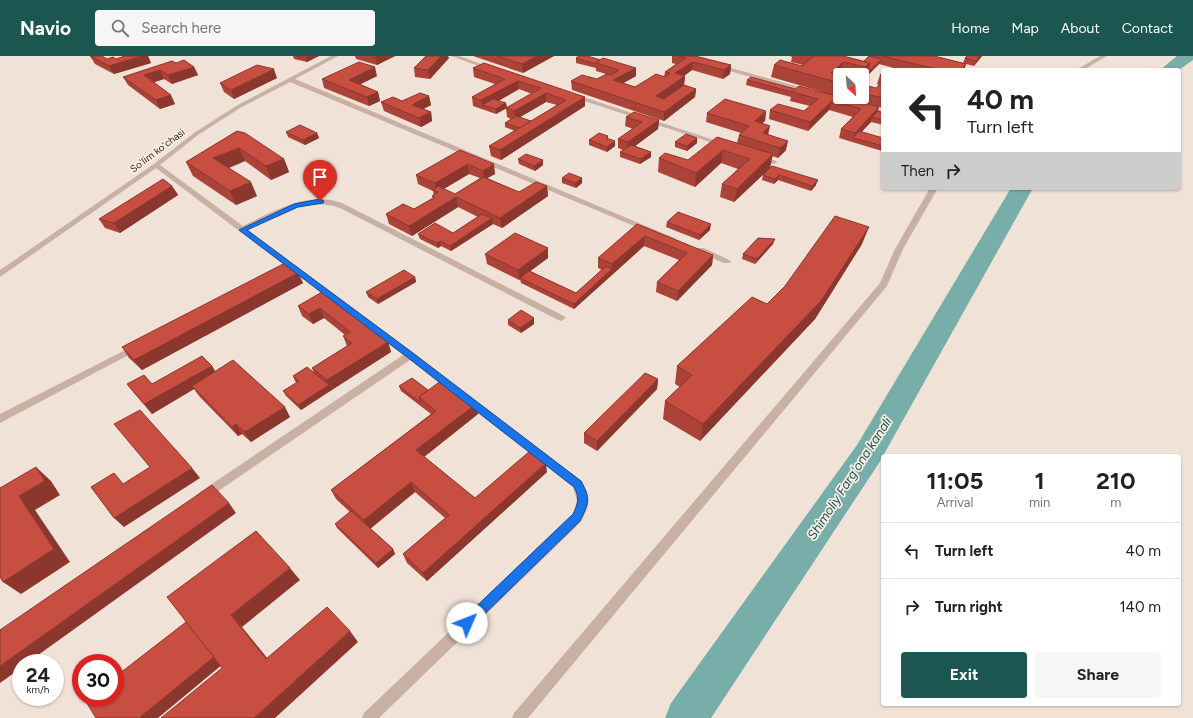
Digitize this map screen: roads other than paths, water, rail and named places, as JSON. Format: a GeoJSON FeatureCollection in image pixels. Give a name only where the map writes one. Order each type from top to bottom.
{"type":"FeatureCollection","features":[{"type":"Feature","properties":{"kind":"street","name":"Soʻlim koʻchasi"},"geometry":{"type":"LineString","coordinates":[[0,274],[156,165],[196,134],[289,79],[335,56]]}},
{"type":"Feature","properties":{"kind":"street"},"geometry":{"type":"LineString","coordinates":[[454,56],[499,71]]}},
{"type":"Feature","properties":{"kind":"street"},"geometry":{"type":"LineString","coordinates":[[1083,68],[1104,56]]}},
{"type":"Feature","properties":{"kind":"street"},"geometry":{"type":"LineString","coordinates":[[711,64],[816,94]]}},
{"type":"Feature","properties":{"kind":"street"},"geometry":{"type":"LineString","coordinates":[[289,79],[684,243]]}},
{"type":"Feature","properties":{"kind":"street"},"geometry":{"type":"LineString","coordinates":[[566,93],[730,147]]}},
{"type":"Feature","properties":{"kind":"street"},"geometry":{"type":"LineString","coordinates":[[861,106],[881,112]]}},
{"type":"Feature","properties":{"kind":"street"},"geometry":{"type":"LineString","coordinates":[[752,154],[774,162]]}},
{"type":"Feature","properties":{"kind":"street"},"geometry":{"type":"LineString","coordinates":[[156,165],[242,230],[287,268],[410,355],[577,484],[584,495],[583,505],[577,518],[369,718]]}},
{"type":"Feature","properties":{"kind":"street"},"geometry":{"type":"LineString","coordinates":[[519,718],[884,284],[899,249],[933,190]]}},
{"type":"Feature","properties":{"kind":"street"},"geometry":{"type":"LineString","coordinates":[[242,230],[296,206],[320,201],[330,202],[352,210],[561,318]]}},
{"type":"Feature","properties":{"kind":"street"},"geometry":{"type":"LineString","coordinates":[[691,246],[727,261]]}},
{"type":"Feature","properties":{"kind":"street"},"geometry":{"type":"LineString","coordinates":[[0,419],[145,342]]}},
{"type":"Feature","properties":{"kind":"street"},"geometry":{"type":"LineString","coordinates":[[195,501],[410,355]]}},
{"type":"Feature","properties":{"kind":"waterway","name":"Shimoliy Fargʻona kanali"},"geometry":{"type":"LineString","coordinates":[[1171,68],[1188,56]]}},
{"type":"Feature","properties":{"kind":"waterway","name":"Shimoliy Fargʻona kanali"},"geometry":{"type":"LineString","coordinates":[[686,718],[868,454],[1021,190]]}}]}
